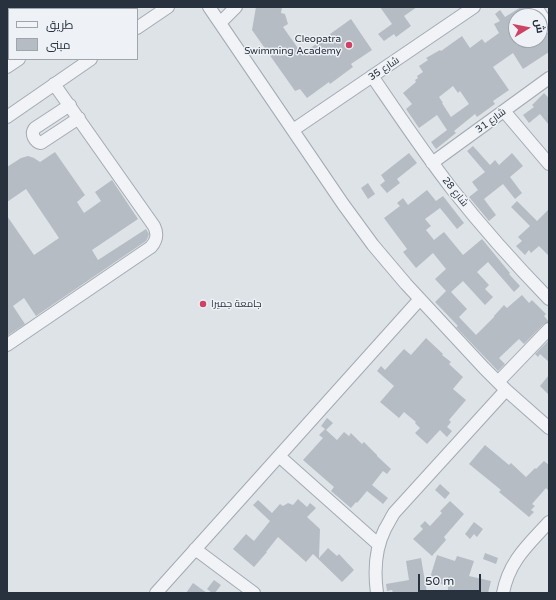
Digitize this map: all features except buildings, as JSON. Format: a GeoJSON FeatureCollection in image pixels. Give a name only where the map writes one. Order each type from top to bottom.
{"type":"FeatureCollection","features":[{"type":"Feature","properties":{"kind":"street"},"geometry":{"type":"LineString","coordinates":[[138,27],[168,7]]}},
{"type":"Feature","properties":{"kind":"street"},"geometry":{"type":"LineString","coordinates":[[209,7],[358,224],[389,264],[502,386],[549,428]]}},
{"type":"Feature","properties":{"kind":"street"},"geometry":{"type":"LineString","coordinates":[[220,23],[236,7]]}},
{"type":"Feature","properties":{"kind":"street","name":"شارع 35"},"geometry":{"type":"LineString","coordinates":[[293,130],[474,7]]}},
{"type":"Feature","properties":{"kind":"street"},"geometry":{"type":"LineString","coordinates":[[536,7],[549,26]]}},
{"type":"Feature","properties":{"kind":"street"},"geometry":{"type":"LineString","coordinates":[[7,67],[18,60]]}},
{"type":"Feature","properties":{"kind":"street"},"geometry":{"type":"LineString","coordinates":[[7,117],[90,60]]}},
{"type":"Feature","properties":{"kind":"street","name":"شارع 28"},"geometry":{"type":"LineString","coordinates":[[372,76],[432,163],[453,190],[483,226],[549,299]]}},
{"type":"Feature","properties":{"kind":"street","name":"شارع 31"},"geometry":{"type":"LineString","coordinates":[[432,163],[549,78]]}},
{"type":"Feature","properties":{"kind":"street"},"geometry":{"type":"LineString","coordinates":[[7,344],[151,247],[155,243],[157,237],[157,231],[154,226],[54,84]]}},
{"type":"Feature","properties":{"kind":"street"},"geometry":{"type":"LineString","coordinates":[[70,105],[32,131],[37,141],[41,142],[79,118]]}},
{"type":"Feature","properties":{"kind":"street"},"geometry":{"type":"LineString","coordinates":[[504,111],[549,164]]}},
{"type":"Feature","properties":{"kind":"street"},"geometry":{"type":"LineString","coordinates":[[156,593],[420,299]]}},
{"type":"Feature","properties":{"kind":"street"},"geometry":{"type":"LineString","coordinates":[[377,593],[375,577],[379,546],[385,529],[394,513],[549,330]]}},
{"type":"Feature","properties":{"kind":"street"},"geometry":{"type":"LineString","coordinates":[[279,456],[379,546]]}},
{"type":"Feature","properties":{"kind":"street"},"geometry":{"type":"LineString","coordinates":[[503,593],[507,576],[517,558],[549,522]]}},
{"type":"Feature","properties":{"kind":"street"},"geometry":{"type":"LineString","coordinates":[[195,549],[254,593]]}},
{"type":"Feature","properties":{"kind":"place","name":"Cleopatra Swimming Academy"},"geometry":{"type":"Point","coordinates":[349,45]}},
{"type":"Feature","properties":{"kind":"place","name":"جامعة جميرا"},"geometry":{"type":"Point","coordinates":[203,304]}}]}
